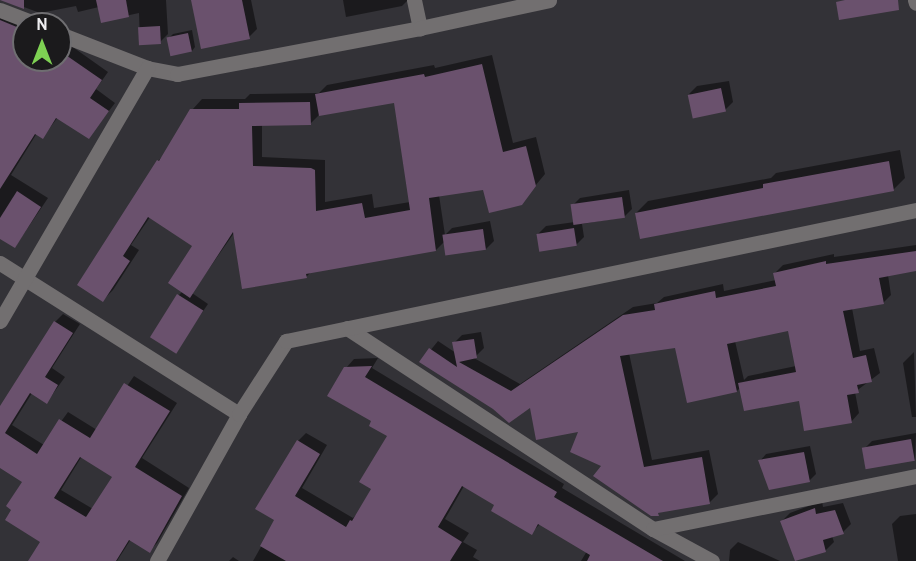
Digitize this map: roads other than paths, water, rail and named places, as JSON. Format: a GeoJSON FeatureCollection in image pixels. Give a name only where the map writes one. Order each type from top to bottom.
{"type":"FeatureCollection","features":[{"type":"Feature","properties":{"kind":"street"},"geometry":{"type":"LineString","coordinates":[[414,0],[420,28]]}},
{"type":"Feature","properties":{"kind":"street"},"geometry":{"type":"LineString","coordinates":[[72,39],[147,69],[177,74],[420,28],[549,0]]}},
{"type":"Feature","properties":{"kind":"street"},"geometry":{"type":"LineString","coordinates":[[0,321],[147,69]]}},
{"type":"Feature","properties":{"kind":"street"},"geometry":{"type":"LineString","coordinates":[[158,561],[239,414],[286,341],[916,210]]}},
{"type":"Feature","properties":{"kind":"street"},"geometry":{"type":"LineString","coordinates":[[0,263],[239,414]]}},
{"type":"Feature","properties":{"kind":"street"},"geometry":{"type":"LineString","coordinates":[[347,328],[653,529],[712,561]]}},
{"type":"Feature","properties":{"kind":"street"},"geometry":{"type":"LineString","coordinates":[[653,529],[916,476]]}}]}
